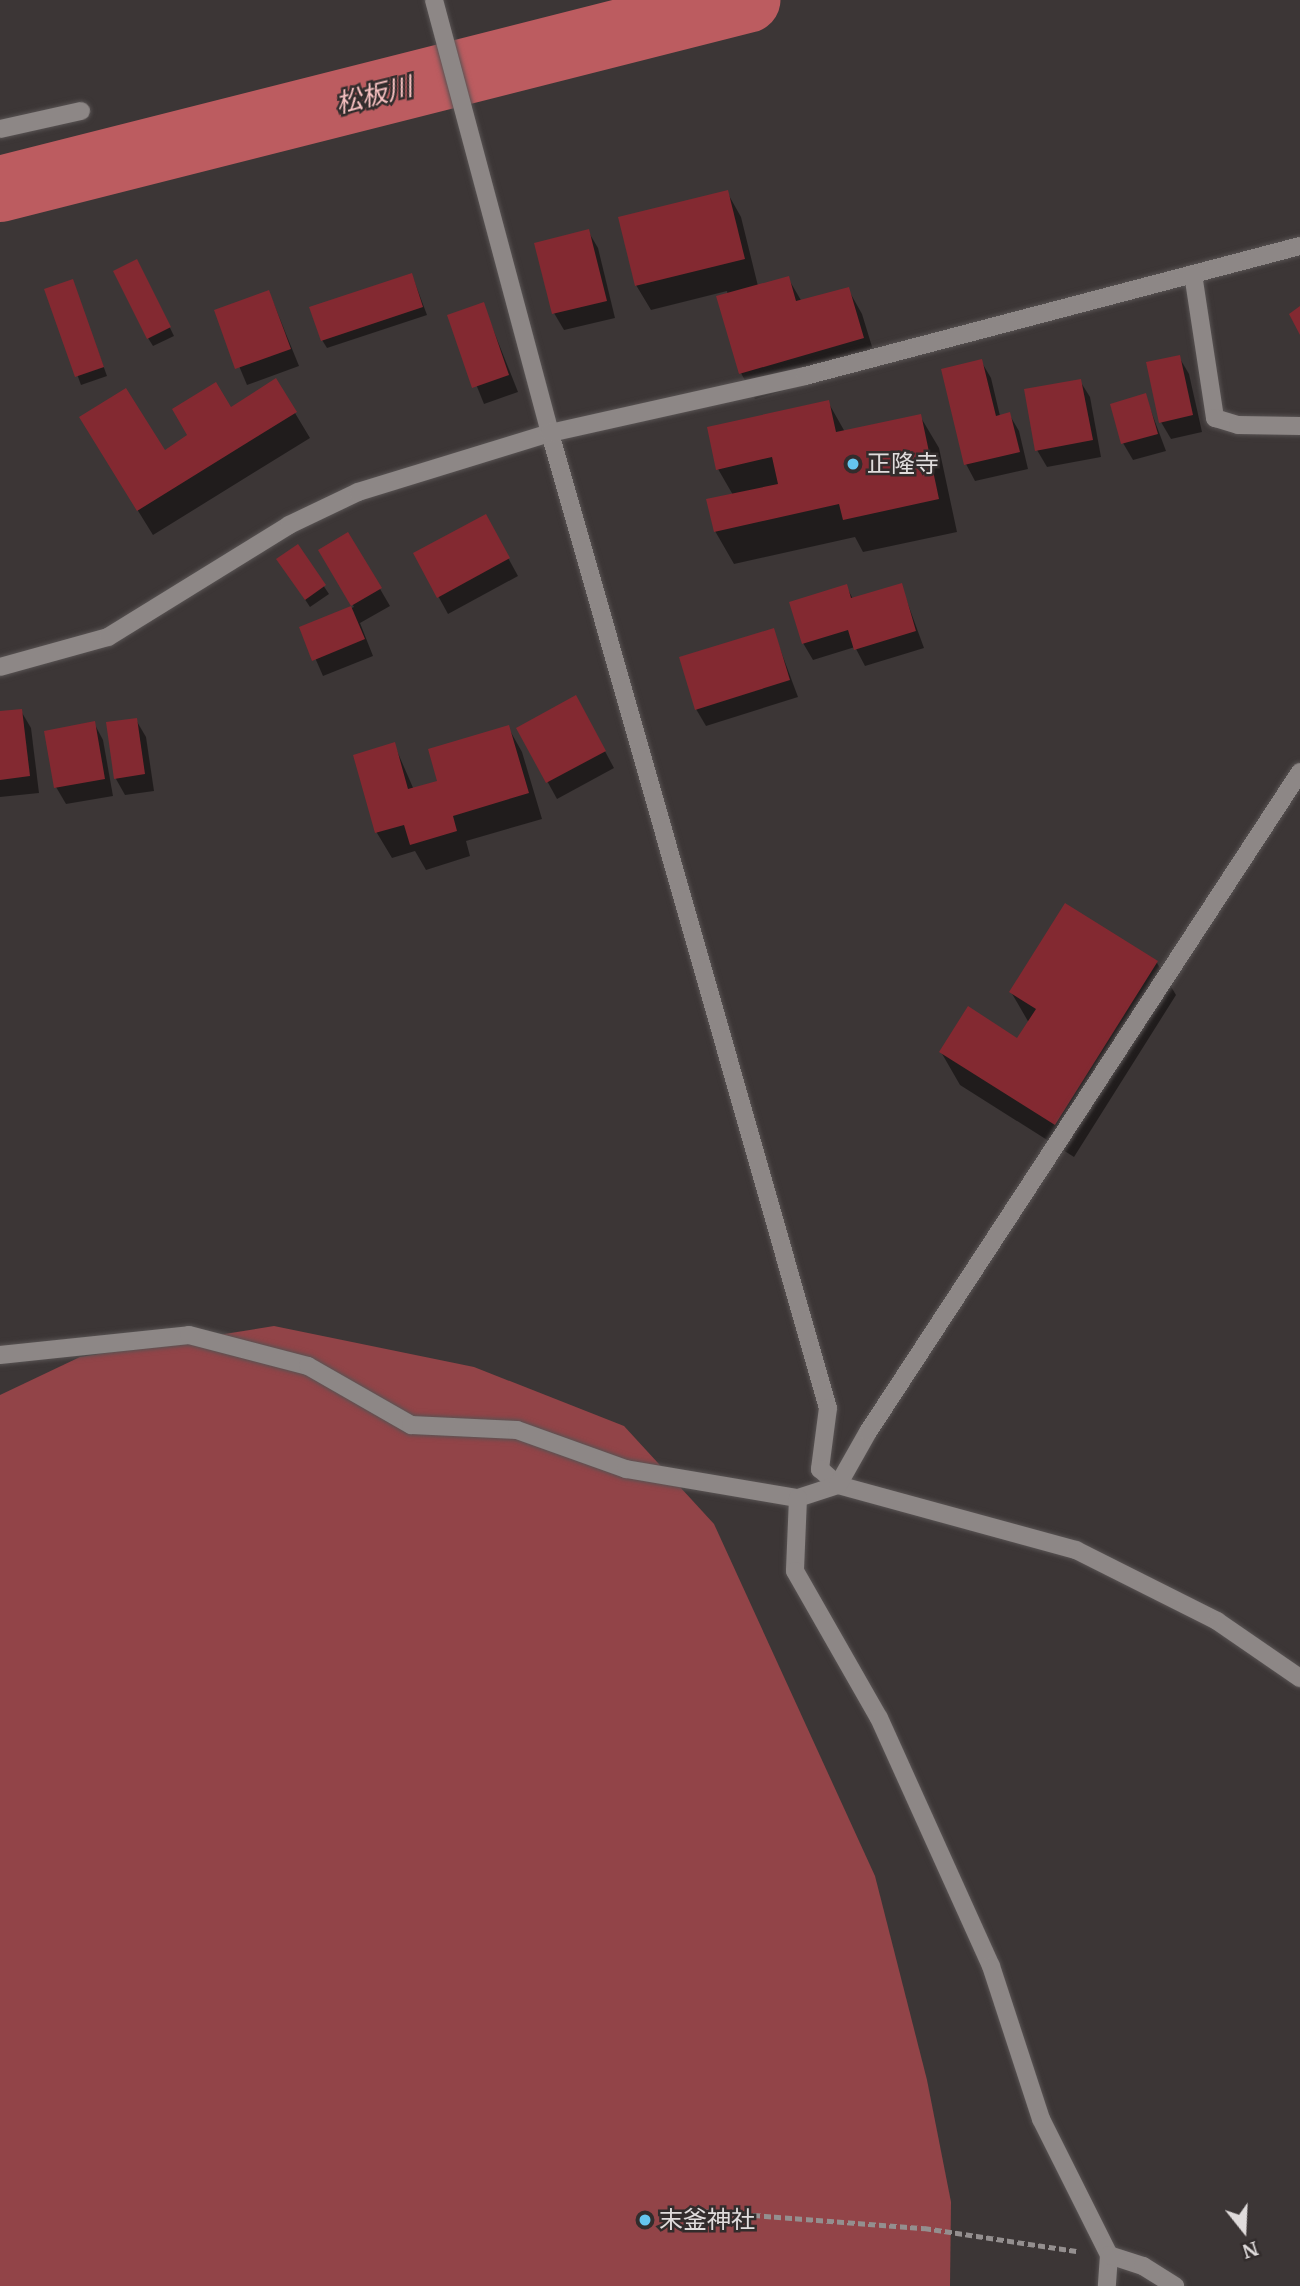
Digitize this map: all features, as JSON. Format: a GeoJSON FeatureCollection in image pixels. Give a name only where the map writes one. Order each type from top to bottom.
{"type":"FeatureCollection","features":[{"type":"Feature","properties":{"kind":"street"},"geometry":{"type":"LineString","coordinates":[[434,0],[548,410],[550,433],[828,1408],[820,1469],[838,1485],[1076,1550],[1217,1621],[1300,1678]]}},
{"type":"Feature","properties":{"kind":"street"},"geometry":{"type":"LineString","coordinates":[[0,129],[81,111]]}},
{"type":"Feature","properties":{"kind":"street"},"geometry":{"type":"LineString","coordinates":[[0,667],[108,637],[289,525],[358,492],[550,433],[805,376],[1300,246]]}},
{"type":"Feature","properties":{"kind":"street"},"geometry":{"type":"LineString","coordinates":[[1193,274],[1215,418],[1238,425],[1300,426]]}},
{"type":"Feature","properties":{"kind":"street"},"geometry":{"type":"LineString","coordinates":[[0,1355],[189,1335],[308,1366],[411,1425],[517,1430],[626,1469],[798,1497],[838,1485],[868,1432],[1300,772]]}},
{"type":"Feature","properties":{"kind":"street"},"geometry":{"type":"LineString","coordinates":[[798,1497],[794,1571],[878,1718],[991,1966],[1041,2119],[1109,2255],[1107,2286]]}},
{"type":"Feature","properties":{"kind":"street"},"geometry":{"type":"LineString","coordinates":[[1109,2255],[1143,2266],[1175,2286]]}},
{"type":"Feature","properties":{"kind":"path"},"geometry":{"type":"LineString","coordinates":[[701,2211],[924,2228],[1109,2255]]}},
{"type":"Feature","properties":{"kind":"shaded area"},"geometry":{"type":"Polygon","coordinates":[[[274,1326],[474,1367],[624,1426],[714,1524],[875,1876],[927,2080],[951,2202],[950,2286],[0,2286],[0,1395],[80,1357],[274,1326]]]}},
{"type":"Feature","properties":{"kind":"building"},"geometry":{"type":"Polygon","coordinates":[[[728,190],[745,259],[635,286],[618,217],[728,190]]]}},
{"type":"Feature","properties":{"kind":"building"},"geometry":{"type":"Polygon","coordinates":[[[589,229],[607,301],[552,314],[534,243],[589,229]]]}},
{"type":"Feature","properties":{"kind":"building"},"geometry":{"type":"Polygon","coordinates":[[[137,259],[171,327],[147,339],[113,271],[137,259]]]}},
{"type":"Feature","properties":{"kind":"building"},"geometry":{"type":"Polygon","coordinates":[[[412,273],[423,307],[321,341],[309,307],[412,273]]]}},
{"type":"Feature","properties":{"kind":"building"},"geometry":{"type":"Polygon","coordinates":[[[789,276],[796,301],[849,287],[864,338],[739,374],[716,296],[789,276]]]}},
{"type":"Feature","properties":{"kind":"building"},"geometry":{"type":"Polygon","coordinates":[[[73,279],[104,367],[75,377],[44,289],[73,279]]]}},
{"type":"Feature","properties":{"kind":"building"},"geometry":{"type":"Polygon","coordinates":[[[269,290],[291,349],[235,369],[214,310],[269,290]]]}},
{"type":"Feature","properties":{"kind":"building"},"geometry":{"type":"Polygon","coordinates":[[[484,302],[509,375],[472,388],[447,315],[484,302]]]}},
{"type":"Feature","properties":{"kind":"building"},"geometry":{"type":"Polygon","coordinates":[[[1300,306],[1300,335],[1289,314],[1300,306]]]}},
{"type":"Feature","properties":{"kind":"building"},"geometry":{"type":"Polygon","coordinates":[[[1180,355],[1193,415],[1159,423],[1146,362],[1180,355]]]}},
{"type":"Feature","properties":{"kind":"building"},"geometry":{"type":"Polygon","coordinates":[[[982,359],[996,416],[1010,412],[1020,452],[964,465],[941,369],[982,359]]]}},
{"type":"Feature","properties":{"kind":"building"},"geometry":{"type":"Polygon","coordinates":[[[276,378],[297,412],[137,511],[79,417],[126,388],[165,450],[187,435],[172,409],[216,382],[231,407],[276,378]]]}},
{"type":"Feature","properties":{"kind":"building"},"geometry":{"type":"Polygon","coordinates":[[[1081,379],[1093,440],[1035,451],[1024,389],[1081,379]]]}},
{"type":"Feature","properties":{"kind":"building"},"geometry":{"type":"Polygon","coordinates":[[[1146,393],[1158,434],[1121,444],[1110,404],[1146,393]]]}},
{"type":"Feature","properties":{"kind":"building","name":"正隆寺"},"geometry":{"type":"Polygon","coordinates":[[[829,400],[836,432],[921,414],[939,499],[843,520],[839,504],[714,532],[706,499],[778,484],[772,457],[716,470],[707,427],[829,400]]]}},
{"type":"Feature","properties":{"kind":"building"},"geometry":{"type":"Polygon","coordinates":[[[486,514],[510,558],[437,598],[413,553],[486,514]]]}},
{"type":"Feature","properties":{"kind":"building"},"geometry":{"type":"Polygon","coordinates":[[[348,532],[382,588],[351,606],[318,550],[348,532]]]}},
{"type":"Feature","properties":{"kind":"building"},"geometry":{"type":"Polygon","coordinates":[[[298,544],[326,585],[305,600],[276,559],[298,544]]]}},
{"type":"Feature","properties":{"kind":"building"},"geometry":{"type":"Polygon","coordinates":[[[902,583],[916,631],[854,650],[848,630],[802,644],[789,602],[847,584],[851,598],[902,583]]]}},
{"type":"Feature","properties":{"kind":"building"},"geometry":{"type":"Polygon","coordinates":[[[351,606],[365,639],[312,661],[299,627],[351,606]]]}},
{"type":"Feature","properties":{"kind":"building"},"geometry":{"type":"Polygon","coordinates":[[[774,628],[790,680],[695,710],[679,657],[774,628]]]}},
{"type":"Feature","properties":{"kind":"building"},"geometry":{"type":"Polygon","coordinates":[[[576,695],[606,751],[546,783],[516,728],[576,695]]]}},
{"type":"Feature","properties":{"kind":"building"},"geometry":{"type":"Polygon","coordinates":[[[22,709],[30,776],[0,780],[0,711],[22,709]]]}},
{"type":"Feature","properties":{"kind":"building"},"geometry":{"type":"Polygon","coordinates":[[[137,718],[145,774],[114,779],[106,722],[137,718]]]}},
{"type":"Feature","properties":{"kind":"building"},"geometry":{"type":"Polygon","coordinates":[[[95,721],[105,779],[54,788],[44,731],[95,721]]]}},
{"type":"Feature","properties":{"kind":"building"},"geometry":{"type":"Polygon","coordinates":[[[509,725],[529,793],[453,816],[457,831],[410,845],[404,825],[375,833],[353,755],[395,742],[408,789],[437,781],[428,749],[509,725]]]}},
{"type":"Feature","properties":{"kind":"building"},"geometry":{"type":"Polygon","coordinates":[[[1065,903],[1158,961],[1055,1125],[939,1052],[968,1006],[1017,1038],[1036,1009],[1009,992],[1065,903]]]}},
{"type":"Feature","properties":{"kind":"waterway","name":"松板川"},"geometry":{"type":"LineString","coordinates":[[0,189],[747,0]]}},
{"type":"Feature","properties":{"kind":"place","name":"正隆寺"},"geometry":{"type":"Point","coordinates":[853,464]}},
{"type":"Feature","properties":{"kind":"place","name":"末釜神社"},"geometry":{"type":"Point","coordinates":[645,2220]}}]}
